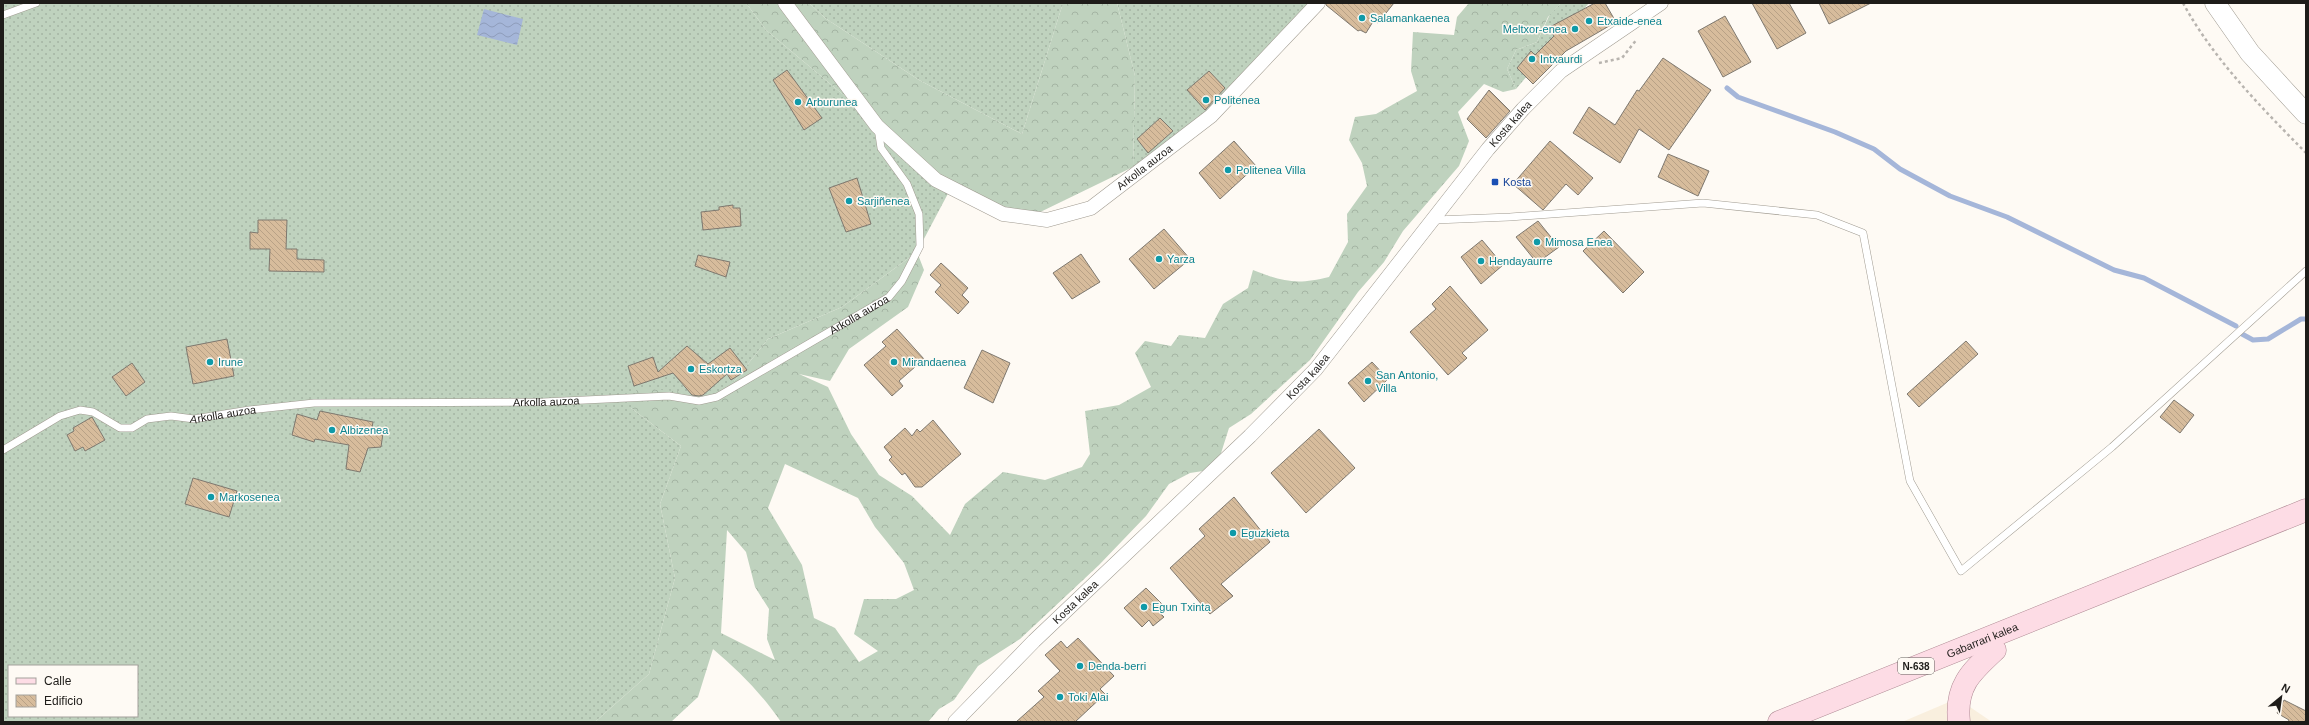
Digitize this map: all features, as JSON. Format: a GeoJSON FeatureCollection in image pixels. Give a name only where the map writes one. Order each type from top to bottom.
{"type":"FeatureCollection","features":[{"type":"Feature","properties":{"kind":"main road"},"geometry":{"type":"LineString","coordinates":[[2215,3],[2250,53],[2306,114]]}},
{"type":"Feature","properties":{"kind":"main road"},"geometry":{"type":"LineString","coordinates":[[2226,3],[2257,49],[2306,102]]}},
{"type":"Feature","properties":{"kind":"main road","name":"Gabarrari kalea"},"geometry":{"type":"LineString","coordinates":[[1779,722],[1999,632],[2120,586],[2306,510]]}},
{"type":"Feature","properties":{"kind":"main road","name":"Gabarrari kalea"},"geometry":{"type":"LineString","coordinates":[[1819,722],[1995,650],[2120,586]]}},
{"type":"Feature","properties":{"kind":"main road"},"geometry":{"type":"LineString","coordinates":[[1959,722],[1959,696],[1966,680],[1995,650]]}},
{"type":"Feature","properties":{"kind":"street","name":"Arkolla auzoa"},"geometry":{"type":"LineString","coordinates":[[784,3],[877,126],[936,180],[1003,214],[1047,220],[1091,208],[1211,116],[1318,3]]}},
{"type":"Feature","properties":{"kind":"street"},"geometry":{"type":"LineString","coordinates":[[1640,16],[1649,3]]}},
{"type":"Feature","properties":{"kind":"street","name":"Kosta kalea"},"geometry":{"type":"LineString","coordinates":[[955,722],[1034,641],[1250,436],[1316,369],[1488,149],[1561,71],[1661,3]]}},
{"type":"Feature","properties":{"kind":"lane"},"geometry":{"type":"LineString","coordinates":[[3,15],[36,3]]}},
{"type":"Feature","properties":{"kind":"lane","name":"Arkolla auzoa"},"geometry":{"type":"LineString","coordinates":[[3,450],[60,416],[80,410],[93,412],[120,428],[132,428],[147,419],[171,416],[194,419],[249,410],[314,403],[543,402],[669,396],[699,401],[717,397],[889,296],[902,281],[920,246],[919,214],[907,184],[881,148],[877,126]]}},
{"type":"Feature","properties":{"kind":"lane"},"geometry":{"type":"LineString","coordinates":[[1432,220],[1510,217],[1703,203],[1817,214],[1864,233],[1910,481],[1961,571],[2112,447],[2306,271]]}},
{"type":"Feature","properties":{"kind":"path"},"geometry":{"type":"LineString","coordinates":[[2183,3],[2211,48],[2255,102],[2306,153]]}},
{"type":"Feature","properties":{"kind":"shaded area"},"geometry":{"type":"Polygon","coordinates":[[[1949,702],[1970,707],[1992,722],[1902,722],[1949,702]]]}},
{"type":"Feature","properties":{"kind":"green space"},"geometry":{"type":"Polygon","coordinates":[[[3,3],[746,3],[766,30],[952,186],[917,252],[842,307],[768,339],[723,395],[631,408],[681,446],[660,504],[675,578],[649,674],[595,722],[3,722],[3,3]]]}},
{"type":"Feature","properties":{"kind":"green space"},"geometry":{"type":"Polygon","coordinates":[[[746,3],[809,3],[825,18],[919,80],[1022,134],[1063,3],[1117,3],[1135,76],[1133,167],[1030,217],[952,186],[766,30],[746,3]]]}},
{"type":"Feature","properties":{"kind":"green space"},"geometry":{"type":"Polygon","coordinates":[[[809,3],[1063,3],[1022,134],[919,80],[825,18],[809,3]]]}},
{"type":"Feature","properties":{"kind":"green space"},"geometry":{"type":"Polygon","coordinates":[[[1117,3],[1321,3],[1211,116],[1133,167],[1135,76],[1117,3]]]}},
{"type":"Feature","properties":{"kind":"green space"},"geometry":{"type":"Polygon","coordinates":[[[1469,3],[1561,3],[1548,17],[1537,42],[1516,50],[1507,69],[1516,89],[1503,92],[1484,84],[1458,112],[1469,141],[1459,166],[1403,231],[1384,262],[1358,292],[1310,360],[1251,414],[1229,428],[1216,469],[1190,473],[1169,484],[1146,516],[1099,565],[1020,639],[978,666],[954,700],[939,709],[928,722],[781,722],[750,683],[713,649],[698,697],[671,722],[595,722],[649,674],[675,578],[660,504],[681,446],[631,408],[637,388],[723,395],[768,339],[842,307],[917,252],[924,270],[908,307],[849,349],[830,381],[799,374],[828,387],[851,434],[879,475],[912,496],[950,535],[965,504],[1003,472],[1045,480],[1082,467],[1090,454],[1085,411],[1119,405],[1151,387],[1135,353],[1145,341],[1171,346],[1179,335],[1205,338],[1223,304],[1248,288],[1253,270],[1282,280],[1290,281],[1308,281],[1329,277],[1348,242],[1347,214],[1367,186],[1362,163],[1349,140],[1355,117],[1376,114],[1417,91],[1411,71],[1413,32],[1454,35],[1457,17],[1469,3]],[[785,464],[768,508],[802,565],[814,618],[835,628],[859,662],[878,651],[854,634],[864,599],[896,599],[914,590],[904,563],[875,527],[858,498],[785,464]],[[727,530],[721,633],[775,660],[767,639],[769,609],[755,587],[746,552],[727,530]]]}},
{"type":"Feature","properties":{"kind":"green space"},"geometry":{"type":"Polygon","coordinates":[[[1561,3],[1589,3],[1516,89],[1507,69],[1516,50],[1537,42],[1550,14],[1561,3]]]}},
{"type":"Feature","properties":{"kind":"water"},"geometry":{"type":"Polygon","coordinates":[[[484,9],[523,19],[517,45],[477,35],[484,9]]]}},
{"type":"Feature","properties":{"kind":"building","name":"Salamankaenea"},"geometry":{"type":"Polygon","coordinates":[[[1326,3],[1394,3],[1378,23],[1374,20],[1366,33],[1360,30],[1358,31],[1326,5],[1326,3]]]}},
{"type":"Feature","properties":{"kind":"building"},"geometry":{"type":"Polygon","coordinates":[[[1595,3],[1605,3],[1616,22],[1566,51],[1533,84],[1517,68],[1531,51],[1535,55],[1554,36],[1548,28],[1595,3]]]}},
{"type":"Feature","properties":{"kind":"building"},"geometry":{"type":"Polygon","coordinates":[[[1752,3],[1789,3],[1806,33],[1777,49],[1752,3]]]}},
{"type":"Feature","properties":{"kind":"building"},"geometry":{"type":"Polygon","coordinates":[[[1819,3],[1871,3],[1829,24],[1819,3]]]}},
{"type":"Feature","properties":{"kind":"building"},"geometry":{"type":"Polygon","coordinates":[[[1725,16],[1751,62],[1723,77],[1698,31],[1725,16]]]}},
{"type":"Feature","properties":{"kind":"building"},"geometry":{"type":"Polygon","coordinates":[[[1663,58],[1711,90],[1669,150],[1639,129],[1620,163],[1573,133],[1589,107],[1615,125],[1637,90],[1639,91],[1663,58]]]}},
{"type":"Feature","properties":{"kind":"building","name":"Arburunea"},"geometry":{"type":"Polygon","coordinates":[[[787,70],[822,118],[804,130],[773,80],[787,70]]]}},
{"type":"Feature","properties":{"kind":"building","name":"Politenea"},"geometry":{"type":"Polygon","coordinates":[[[1209,71],[1225,88],[1205,110],[1187,90],[1209,71]]]}},
{"type":"Feature","properties":{"kind":"building"},"geometry":{"type":"Polygon","coordinates":[[[1489,90],[1510,111],[1486,138],[1467,119],[1489,90]]]}},
{"type":"Feature","properties":{"kind":"building"},"geometry":{"type":"Polygon","coordinates":[[[1160,118],[1173,131],[1148,153],[1137,139],[1160,118]]]}},
{"type":"Feature","properties":{"kind":"building","name":"Politenea Villa"},"geometry":{"type":"Polygon","coordinates":[[[1234,141],[1256,166],[1220,199],[1199,173],[1234,141]]]}},
{"type":"Feature","properties":{"kind":"building"},"geometry":{"type":"Polygon","coordinates":[[[1550,141],[1593,178],[1578,195],[1566,184],[1543,210],[1513,184],[1550,141]]]}},
{"type":"Feature","properties":{"kind":"building"},"geometry":{"type":"Polygon","coordinates":[[[1668,154],[1709,171],[1698,196],[1658,177],[1668,154]]]}},
{"type":"Feature","properties":{"kind":"building","name":"Sarjiñenea"},"geometry":{"type":"Polygon","coordinates":[[[857,178],[871,224],[846,232],[829,188],[857,178]]]}},
{"type":"Feature","properties":{"kind":"building"},"geometry":{"type":"Polygon","coordinates":[[[733,205],[733,208],[740,208],[741,226],[703,230],[701,212],[719,210],[719,207],[733,205]]]}},
{"type":"Feature","properties":{"kind":"building"},"geometry":{"type":"Polygon","coordinates":[[[258,220],[287,220],[286,249],[297,249],[297,259],[324,260],[324,272],[269,271],[270,249],[250,249],[250,232],[258,233],[258,220]]]}},
{"type":"Feature","properties":{"kind":"building","name":"Mimosa Enea"},"geometry":{"type":"Polygon","coordinates":[[[1538,221],[1559,247],[1537,263],[1516,237],[1538,221]]]}},
{"type":"Feature","properties":{"kind":"building","name":"Yarza"},"geometry":{"type":"Polygon","coordinates":[[[1164,229],[1190,259],[1154,289],[1129,259],[1164,229]]]}},
{"type":"Feature","properties":{"kind":"building"},"geometry":{"type":"Polygon","coordinates":[[[1604,231],[1644,272],[1623,293],[1583,251],[1604,231]]]}},
{"type":"Feature","properties":{"kind":"building","name":"Hendayaurre"},"geometry":{"type":"Polygon","coordinates":[[[1482,240],[1503,265],[1481,284],[1461,257],[1482,240]]]}},
{"type":"Feature","properties":{"kind":"building"},"geometry":{"type":"Polygon","coordinates":[[[1081,254],[1100,282],[1072,299],[1053,273],[1081,254]]]}},
{"type":"Feature","properties":{"kind":"building"},"geometry":{"type":"Polygon","coordinates":[[[698,255],[730,262],[726,277],[695,266],[698,255]]]}},
{"type":"Feature","properties":{"kind":"building"},"geometry":{"type":"Polygon","coordinates":[[[941,263],[968,288],[962,295],[969,302],[958,314],[935,292],[941,285],[930,275],[941,263]]]}},
{"type":"Feature","properties":{"kind":"building"},"geometry":{"type":"Polygon","coordinates":[[[1450,286],[1488,330],[1462,353],[1467,358],[1448,375],[1410,332],[1436,309],[1432,304],[1450,286]]]}},
{"type":"Feature","properties":{"kind":"building","name":"Mirandaenea"},"geometry":{"type":"Polygon","coordinates":[[[897,329],[924,359],[899,381],[903,386],[892,396],[864,365],[886,346],[882,342],[897,329]]]}},
{"type":"Feature","properties":{"kind":"building","name":"Irune"},"geometry":{"type":"Polygon","coordinates":[[[227,339],[234,376],[193,384],[186,347],[227,339]]]}},
{"type":"Feature","properties":{"kind":"building"},"geometry":{"type":"Polygon","coordinates":[[[1966,341],[1978,354],[1919,407],[1907,394],[1966,341]]]}},
{"type":"Feature","properties":{"kind":"building"},"geometry":{"type":"Polygon","coordinates":[[[687,346],[708,364],[730,348],[747,370],[731,380],[727,374],[703,395],[699,396],[692,395],[673,373],[634,386],[628,366],[653,357],[658,372],[687,346]]]}},
{"type":"Feature","properties":{"kind":"building"},"geometry":{"type":"Polygon","coordinates":[[[982,350],[1010,363],[993,403],[964,388],[982,350]]]}},
{"type":"Feature","properties":{"kind":"building","name":"San Antonio, Villa"},"geometry":{"type":"Polygon","coordinates":[[[1372,362],[1388,379],[1364,402],[1348,383],[1372,362]]]}},
{"type":"Feature","properties":{"kind":"building"},"geometry":{"type":"Polygon","coordinates":[[[132,363],[145,382],[126,396],[112,377],[132,363]]]}},
{"type":"Feature","properties":{"kind":"building"},"geometry":{"type":"Polygon","coordinates":[[[2174,400],[2194,415],[2180,433],[2160,417],[2174,400]]]}},
{"type":"Feature","properties":{"kind":"building"},"geometry":{"type":"Polygon","coordinates":[[[320,411],[373,422],[371,433],[383,433],[381,447],[368,448],[360,472],[346,469],[349,445],[315,439],[314,442],[292,435],[297,414],[317,420],[320,411]]]}},
{"type":"Feature","properties":{"kind":"building"},"geometry":{"type":"Polygon","coordinates":[[[92,417],[105,440],[85,451],[83,447],[75,451],[67,435],[74,431],[73,428],[92,417]]]}},
{"type":"Feature","properties":{"kind":"building"},"geometry":{"type":"Polygon","coordinates":[[[933,420],[961,454],[922,487],[915,487],[905,473],[902,475],[889,460],[892,457],[884,447],[905,428],[912,436],[917,429],[920,432],[933,420]]]}},
{"type":"Feature","properties":{"kind":"building"},"geometry":{"type":"Polygon","coordinates":[[[1319,429],[1355,468],[1306,513],[1271,473],[1319,429]]]}},
{"type":"Feature","properties":{"kind":"building","name":"Markosenea"},"geometry":{"type":"Polygon","coordinates":[[[193,478],[237,491],[229,517],[185,504],[193,478]]]}},
{"type":"Feature","properties":{"kind":"building"},"geometry":{"type":"Polygon","coordinates":[[[1234,497],[1270,542],[1221,584],[1233,596],[1210,614],[1170,568],[1205,536],[1199,529],[1234,497]]]}},
{"type":"Feature","properties":{"kind":"building","name":"Egun Txinta"},"geometry":{"type":"Polygon","coordinates":[[[1146,588],[1164,606],[1159,612],[1164,617],[1153,626],[1149,620],[1142,627],[1124,608],[1146,588]]]}},
{"type":"Feature","properties":{"kind":"building"},"geometry":{"type":"Polygon","coordinates":[[[1078,638],[1114,676],[1100,689],[1105,694],[1075,722],[1016,722],[1044,697],[1038,691],[1060,671],[1045,655],[1061,641],[1067,648],[1078,638]]]}},
{"type":"Feature","properties":{"kind":"building"},"geometry":{"type":"Polygon","coordinates":[[[2284,700],[2306,711],[2306,722],[2288,722],[2289,720],[2277,713],[2284,700]]]}},
{"type":"Feature","properties":{"kind":"waterway"},"geometry":{"type":"LineString","coordinates":[[1727,88],[1738,97],[1835,132],[1874,149],[1900,169],[1950,196],[2007,217],[2114,270],[2144,278],[2236,326]]}},
{"type":"Feature","properties":{"kind":"waterway"},"geometry":{"type":"LineString","coordinates":[[2242,334],[2253,340],[2268,339],[2301,319],[2306,319]]}},
{"type":"Feature","properties":{"kind":"place","name":"Salamankaenea"},"geometry":{"type":"Point","coordinates":[1362,18]}},
{"type":"Feature","properties":{"kind":"place","name":"Etxaide-enea"},"geometry":{"type":"Point","coordinates":[1589,21]}},
{"type":"Feature","properties":{"kind":"place","name":"Meltxor-enea"},"geometry":{"type":"Point","coordinates":[1575,29]}},
{"type":"Feature","properties":{"kind":"place","name":"Intxaurdi"},"geometry":{"type":"Point","coordinates":[1532,59]}},
{"type":"Feature","properties":{"kind":"place","name":"Politenea"},"geometry":{"type":"Point","coordinates":[1206,100]}},
{"type":"Feature","properties":{"kind":"place","name":"Arburunea"},"geometry":{"type":"Point","coordinates":[798,102]}},
{"type":"Feature","properties":{"kind":"place","name":"Politenea Villa"},"geometry":{"type":"Point","coordinates":[1228,170]}},
{"type":"Feature","properties":{"kind":"place","name":"Kosta"},"geometry":{"type":"Point","coordinates":[1495,182]}},
{"type":"Feature","properties":{"kind":"place","name":"Sarjiñenea"},"geometry":{"type":"Point","coordinates":[849,201]}},
{"type":"Feature","properties":{"kind":"place","name":"Mimosa Enea"},"geometry":{"type":"Point","coordinates":[1537,242]}},
{"type":"Feature","properties":{"kind":"place","name":"Yarza"},"geometry":{"type":"Point","coordinates":[1159,259]}},
{"type":"Feature","properties":{"kind":"place","name":"Hendayaurre"},"geometry":{"type":"Point","coordinates":[1481,261]}},
{"type":"Feature","properties":{"kind":"place","name":"Irune"},"geometry":{"type":"Point","coordinates":[210,362]}},
{"type":"Feature","properties":{"kind":"place","name":"Mirandaenea"},"geometry":{"type":"Point","coordinates":[894,362]}},
{"type":"Feature","properties":{"kind":"place","name":"Eskortza"},"geometry":{"type":"Point","coordinates":[691,369]}},
{"type":"Feature","properties":{"kind":"place","name":"San Antonio, Villa"},"geometry":{"type":"Point","coordinates":[1368,381]}},
{"type":"Feature","properties":{"kind":"place","name":"Albizenea"},"geometry":{"type":"Point","coordinates":[332,430]}},
{"type":"Feature","properties":{"kind":"place","name":"Markosenea"},"geometry":{"type":"Point","coordinates":[211,497]}},
{"type":"Feature","properties":{"kind":"place","name":"Eguzkieta"},"geometry":{"type":"Point","coordinates":[1233,533]}},
{"type":"Feature","properties":{"kind":"place","name":"Egun Txinta"},"geometry":{"type":"Point","coordinates":[1144,607]}},
{"type":"Feature","properties":{"kind":"place","name":"Denda-berri"},"geometry":{"type":"Point","coordinates":[1080,666]}},
{"type":"Feature","properties":{"kind":"place","name":"Toki Alai"},"geometry":{"type":"Point","coordinates":[1060,697]}}]}
